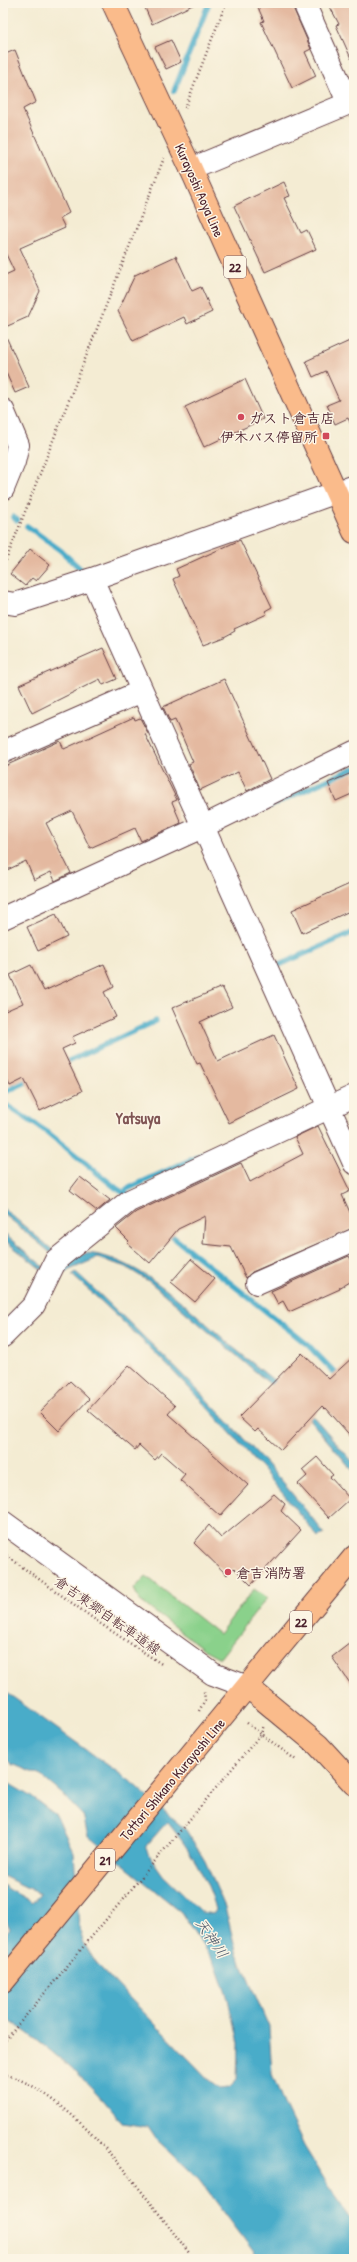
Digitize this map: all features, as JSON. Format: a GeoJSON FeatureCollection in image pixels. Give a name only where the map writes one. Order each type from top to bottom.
{"type":"FeatureCollection","features":[{"type":"Feature","properties":{"kind":"main road","name":"Kurayoshi Aoya Line"},"geometry":{"type":"LineString","coordinates":[[113,3],[345,489],[354,532]]}},
{"type":"Feature","properties":{"kind":"main road","name":"22"},"geometry":{"type":"LineString","coordinates":[[248,1687],[354,1557]]}},
{"type":"Feature","properties":{"kind":"main road","name":"Tottori Shikano Kurayoshi Line"},"geometry":{"type":"LineString","coordinates":[[3,1982],[248,1687]]}},
{"type":"Feature","properties":{"kind":"main road"},"geometry":{"type":"LineString","coordinates":[[248,1687],[318,1745],[354,1784]]}},
{"type":"Feature","properties":{"kind":"street"},"geometry":{"type":"LineString","coordinates":[[191,169],[351,103],[304,3]]}},
{"type":"Feature","properties":{"kind":"street"},"geometry":{"type":"LineString","coordinates":[[3,410],[18,445],[14,462],[3,489]]}},
{"type":"Feature","properties":{"kind":"street"},"geometry":{"type":"LineString","coordinates":[[3,602],[15,604],[92,579],[345,489]]}},
{"type":"Feature","properties":{"kind":"street"},"geometry":{"type":"LineString","coordinates":[[92,579],[354,1163]]}},
{"type":"Feature","properties":{"kind":"street"},"geometry":{"type":"LineString","coordinates":[[3,752],[142,691]]}},
{"type":"Feature","properties":{"kind":"street"},"geometry":{"type":"LineString","coordinates":[[3,918],[202,827],[354,752]]}},
{"type":"Feature","properties":{"kind":"street"},"geometry":{"type":"LineString","coordinates":[[3,1336],[34,1305],[56,1260],[129,1201],[354,1096]]}},
{"type":"Feature","properties":{"kind":"street"},"geometry":{"type":"LineString","coordinates":[[257,1284],[354,1240]]}},
{"type":"Feature","properties":{"kind":"street"},"geometry":{"type":"LineString","coordinates":[[3,1522],[212,1674],[248,1687]]}},
{"type":"Feature","properties":{"kind":"path"},"geometry":{"type":"LineString","coordinates":[[185,108],[226,3]]}},
{"type":"Feature","properties":{"kind":"path"},"geometry":{"type":"LineString","coordinates":[[3,568],[164,158]]}},
{"type":"Feature","properties":{"kind":"path","name":"倉吉東郷自転車道線"},"geometry":{"type":"LineString","coordinates":[[3,1553],[101,1624],[165,1666]]}},
{"type":"Feature","properties":{"kind":"path"},"geometry":{"type":"LineString","coordinates":[[197,1715],[205,1700],[203,1685]]}},
{"type":"Feature","properties":{"kind":"path"},"geometry":{"type":"LineString","coordinates":[[197,1688],[204,1692]]}},
{"type":"Feature","properties":{"kind":"path"},"geometry":{"type":"LineString","coordinates":[[247,1723],[296,1760]]}},
{"type":"Feature","properties":{"kind":"path"},"geometry":{"type":"LineString","coordinates":[[3,2043],[262,1734],[265,1725]]}},
{"type":"Feature","properties":{"kind":"path"},"geometry":{"type":"LineString","coordinates":[[3,2074],[16,2078],[40,2091],[79,2120],[114,2159],[194,2259]]}},
{"type":"Feature","properties":{"kind":"green space"},"geometry":{"type":"Polygon","coordinates":[[[146,1576],[219,1634],[254,1589],[267,1598],[220,1658],[205,1650],[140,1601],[134,1589],[146,1576]]]}},
{"type":"Feature","properties":{"kind":"water"},"geometry":{"type":"Polygon","coordinates":[[[3,1208],[55,1252],[53,1255],[3,1213],[3,1208]]]}},
{"type":"Feature","properties":{"kind":"water"},"geometry":{"type":"Polygon","coordinates":[[[3,1233],[44,1267],[42,1270],[3,1239],[3,1233]]]}},
{"type":"Feature","properties":{"kind":"water"},"geometry":{"type":"Polygon","coordinates":[[[86,1253],[107,1257],[127,1265],[166,1289],[306,1409],[354,1463],[354,1472],[303,1412],[150,1282],[124,1266],[97,1258],[56,1276],[56,1266],[86,1253]]]}},
{"type":"Feature","properties":{"kind":"water"},"geometry":{"type":"Polygon","coordinates":[[[76,1272],[141,1334],[236,1430],[296,1498],[324,1533],[318,1537],[261,1468],[201,1401],[138,1336],[72,1275],[76,1272]]]}},
{"type":"Feature","properties":{"kind":"water","name":"天神川"},"geometry":{"type":"Polygon","coordinates":[[[3,1690],[130,1781],[186,1830],[205,1861],[225,1907],[236,1951],[269,2027],[272,2074],[284,2104],[304,2146],[331,2190],[354,2222],[354,2259],[259,2259],[199,2179],[156,2139],[148,2127],[122,2123],[82,2078],[35,2039],[3,2016],[3,1937],[10,1929],[3,1914],[3,1885],[32,1903],[40,1894],[3,1876],[3,1780],[30,1796],[56,1815],[74,1853],[79,1926],[83,1942],[96,1963],[214,2085],[220,2089],[229,2088],[237,2080],[238,2044],[228,1999],[217,1968],[181,1912],[88,1836],[83,1816],[61,1793],[41,1776],[12,1764],[3,1755],[3,1690]],[[167,1822],[146,1846],[151,1858],[163,1875],[201,1912],[213,1914],[216,1910],[203,1875],[167,1822]]]}},
{"type":"Feature","properties":{"kind":"building"},"geometry":{"type":"Polygon","coordinates":[[[143,3],[197,3],[152,24],[143,3]]]}},
{"type":"Feature","properties":{"kind":"building"},"geometry":{"type":"Polygon","coordinates":[[[256,3],[291,3],[311,49],[305,52],[316,76],[292,88],[261,22],[264,21],[256,3]]]}},
{"type":"Feature","properties":{"kind":"building"},"geometry":{"type":"Polygon","coordinates":[[[328,3],[354,3],[354,65],[336,25],[339,24],[328,3]]]}},
{"type":"Feature","properties":{"kind":"building"},"geometry":{"type":"Polygon","coordinates":[[[171,40],[181,62],[166,69],[155,47],[171,40]]]}},
{"type":"Feature","properties":{"kind":"building"},"geometry":{"type":"Polygon","coordinates":[[[15,50],[36,102],[23,109],[69,213],[60,218],[65,228],[20,248],[40,291],[28,317],[3,328],[3,276],[14,271],[3,248],[3,55],[15,50]]]}},
{"type":"Feature","properties":{"kind":"building"},"geometry":{"type":"Polygon","coordinates":[[[284,182],[290,196],[284,198],[301,233],[307,230],[316,249],[265,272],[234,206],[284,182]]]}},
{"type":"Feature","properties":{"kind":"building"},"geometry":{"type":"Polygon","coordinates":[[[176,256],[192,291],[201,287],[212,312],[187,324],[184,317],[133,341],[118,311],[135,275],[176,256]]]}},
{"type":"Feature","properties":{"kind":"building"},"geometry":{"type":"Polygon","coordinates":[[[3,330],[29,387],[15,393],[3,366],[3,330]]]}},
{"type":"Feature","properties":{"kind":"building"},"geometry":{"type":"Polygon","coordinates":[[[354,339],[354,432],[348,418],[335,424],[327,405],[339,400],[326,371],[313,377],[306,361],[354,339]]]}},
{"type":"Feature","properties":{"kind":"building"},"geometry":{"type":"Polygon","coordinates":[[[245,379],[263,419],[204,447],[185,407],[245,379]]]}},
{"type":"Feature","properties":{"kind":"building"},"geometry":{"type":"Polygon","coordinates":[[[240,540],[272,607],[265,611],[267,614],[234,629],[235,631],[224,637],[203,645],[173,579],[179,576],[176,569],[240,540]]]}},
{"type":"Feature","properties":{"kind":"building"},"geometry":{"type":"Polygon","coordinates":[[[30,549],[50,565],[36,581],[32,578],[25,586],[10,574],[30,549]]]}},
{"type":"Feature","properties":{"kind":"building"},"geometry":{"type":"Polygon","coordinates":[[[103,648],[117,679],[103,685],[100,679],[32,713],[19,685],[103,648]]]}},
{"type":"Feature","properties":{"kind":"building"},"geometry":{"type":"Polygon","coordinates":[[[224,679],[270,779],[247,791],[238,772],[200,790],[189,764],[193,762],[175,720],[170,722],[163,707],[224,679]]]}},
{"type":"Feature","properties":{"kind":"building"},"geometry":{"type":"Polygon","coordinates":[[[134,717],[135,720],[140,718],[148,733],[145,734],[177,800],[172,802],[181,823],[141,841],[135,828],[90,848],[72,811],[46,823],[71,873],[55,881],[51,872],[34,880],[26,861],[3,872],[3,767],[60,741],[64,749],[134,717]]]}},
{"type":"Feature","properties":{"kind":"building"},"geometry":{"type":"Polygon","coordinates":[[[354,772],[354,793],[336,801],[328,783],[354,772]]]}},
{"type":"Feature","properties":{"kind":"building"},"geometry":{"type":"Polygon","coordinates":[[[354,882],[354,909],[302,933],[292,910],[354,882]]]}},
{"type":"Feature","properties":{"kind":"building"},"geometry":{"type":"Polygon","coordinates":[[[56,914],[67,937],[38,951],[27,927],[56,914]]]}},
{"type":"Feature","properties":{"kind":"building"},"geometry":{"type":"Polygon","coordinates":[[[104,964],[114,987],[104,992],[116,1017],[72,1037],[75,1043],[62,1049],[82,1091],[40,1111],[24,1079],[10,1086],[3,1072],[3,1012],[23,1003],[10,975],[31,965],[44,991],[104,964]]]}},
{"type":"Feature","properties":{"kind":"building"},"geometry":{"type":"Polygon","coordinates":[[[222,987],[232,1007],[200,1022],[218,1061],[274,1035],[299,1089],[229,1123],[200,1063],[197,1064],[172,1008],[222,987]]]}},
{"type":"Feature","properties":{"kind":"building"},"geometry":{"type":"Polygon","coordinates":[[[318,1126],[350,1191],[342,1195],[354,1221],[354,1228],[252,1272],[246,1278],[231,1247],[203,1244],[205,1216],[178,1229],[150,1263],[127,1243],[129,1241],[116,1228],[136,1212],[241,1163],[250,1182],[303,1154],[295,1137],[318,1126]]]}},
{"type":"Feature","properties":{"kind":"building"},"geometry":{"type":"Polygon","coordinates":[[[80,1177],[110,1200],[97,1211],[70,1190],[80,1177]]]}},
{"type":"Feature","properties":{"kind":"building"},"geometry":{"type":"Polygon","coordinates":[[[349,1256],[354,1265],[354,1279],[339,1288],[340,1289],[289,1312],[283,1301],[278,1304],[271,1291],[349,1256]]]}},
{"type":"Feature","properties":{"kind":"building"},"geometry":{"type":"Polygon","coordinates":[[[191,1259],[215,1279],[195,1302],[171,1282],[191,1259]]]}},
{"type":"Feature","properties":{"kind":"building"},"geometry":{"type":"Polygon","coordinates":[[[302,1353],[329,1379],[354,1356],[354,1440],[326,1408],[325,1409],[322,1406],[281,1450],[258,1429],[255,1432],[239,1417],[302,1353]]]}},
{"type":"Feature","properties":{"kind":"building"},"geometry":{"type":"Polygon","coordinates":[[[129,1365],[175,1406],[168,1414],[248,1485],[220,1516],[180,1480],[185,1474],[161,1453],[155,1460],[139,1445],[135,1450],[88,1410],[129,1365]]]}},
{"type":"Feature","properties":{"kind":"building"},"geometry":{"type":"Polygon","coordinates":[[[70,1381],[89,1399],[59,1431],[40,1412],[70,1381]]]}},
{"type":"Feature","properties":{"kind":"building"},"geometry":{"type":"Polygon","coordinates":[[[317,1457],[333,1475],[330,1477],[350,1499],[329,1518],[298,1484],[307,1476],[302,1470],[317,1457]]]}},
{"type":"Feature","properties":{"kind":"building"},"geometry":{"type":"Polygon","coordinates":[[[274,1494],[285,1504],[281,1511],[301,1530],[251,1585],[234,1568],[227,1575],[194,1543],[209,1525],[221,1538],[274,1494]]]}},
{"type":"Feature","properties":{"kind":"building"},"geometry":{"type":"Polygon","coordinates":[[[354,1640],[354,1689],[332,1657],[354,1640]]]}},
{"type":"Feature","properties":{"kind":"waterway"},"geometry":{"type":"LineString","coordinates":[[174,91],[209,3]]}},
{"type":"Feature","properties":{"kind":"waterway"},"geometry":{"type":"LineString","coordinates":[[13,517],[17,520]]}},
{"type":"Feature","properties":{"kind":"waterway"},"geometry":{"type":"LineString","coordinates":[[27,526],[60,550],[85,573]]}},
{"type":"Feature","properties":{"kind":"waterway"},"geometry":{"type":"LineString","coordinates":[[263,809],[354,768]]}},
{"type":"Feature","properties":{"kind":"waterway"},"geometry":{"type":"LineString","coordinates":[[279,965],[354,932]]}},
{"type":"Feature","properties":{"kind":"waterway"},"geometry":{"type":"LineString","coordinates":[[62,1064],[156,1021]]}},
{"type":"Feature","properties":{"kind":"waterway"},"geometry":{"type":"LineString","coordinates":[[3,1093],[32,1079]]}},
{"type":"Feature","properties":{"kind":"waterway"},"geometry":{"type":"LineString","coordinates":[[3,1103],[47,1132],[116,1188],[127,1195]]}},
{"type":"Feature","properties":{"kind":"waterway"},"geometry":{"type":"LineString","coordinates":[[127,1189],[227,1143]]}},
{"type":"Feature","properties":{"kind":"waterway"},"geometry":{"type":"LineString","coordinates":[[168,1233],[308,1345],[340,1378]]}},
{"type":"Feature","properties":{"kind":"place","name":"ガスト倉吉店"},"geometry":{"type":"Point","coordinates":[241,417]}},
{"type":"Feature","properties":{"kind":"place","name":"伊木バス停留所"},"geometry":{"type":"Point","coordinates":[326,436]}},
{"type":"Feature","properties":{"kind":"place","name":"倉吉消防署"},"geometry":{"type":"Point","coordinates":[228,1572]}},
{"type":"Feature","properties":{"kind":"district","name":"Yatsuya"},"geometry":{"type":"Point","coordinates":[138,1118]}}]}
